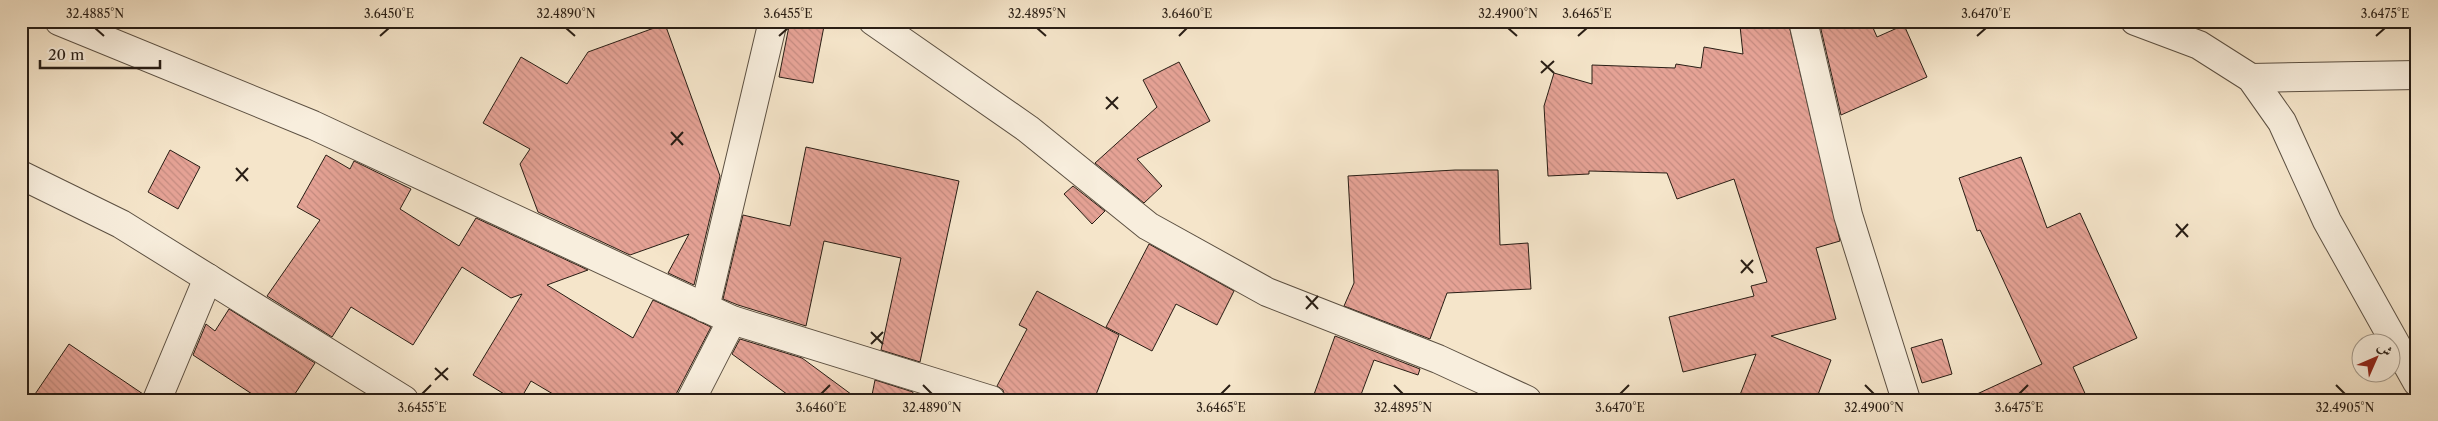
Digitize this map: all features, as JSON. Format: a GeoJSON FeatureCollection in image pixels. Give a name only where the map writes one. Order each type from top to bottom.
{"type":"FeatureCollection","features":[{"type":"Feature","properties":{"kind":"street"},"geometry":{"type":"LineString","coordinates":[[59,21],[313,126],[732,320],[991,400]]}},
{"type":"Feature","properties":{"kind":"street"},"geometry":{"type":"LineString","coordinates":[[705,308],[773,21]]}},
{"type":"Feature","properties":{"kind":"street"},"geometry":{"type":"LineString","coordinates":[[873,21],[1028,129],[1148,226],[1267,292],[1438,359],[1527,400]]}},
{"type":"Feature","properties":{"kind":"street"},"geometry":{"type":"LineString","coordinates":[[1803,21],[1848,214],[1906,400]]}},
{"type":"Feature","properties":{"kind":"street"},"geometry":{"type":"LineString","coordinates":[[2134,21],[2199,45],[2251,78],[2282,122],[2327,221],[2417,382]]}},
{"type":"Feature","properties":{"kind":"street"},"geometry":{"type":"LineString","coordinates":[[2251,78],[2417,75]]}},
{"type":"Feature","properties":{"kind":"street"},"geometry":{"type":"LineString","coordinates":[[21,175],[121,224],[404,400]]}},
{"type":"Feature","properties":{"kind":"street"},"geometry":{"type":"LineString","coordinates":[[157,400],[208,278]]}},
{"type":"Feature","properties":{"kind":"street"},"geometry":{"type":"LineString","coordinates":[[692,400],[732,320]]}},
{"type":"Feature","properties":{"kind":"building"},"geometry":{"type":"Polygon","coordinates":[[[790,21],[825,21],[813,83],[779,77],[790,21]]]}},
{"type":"Feature","properties":{"kind":"building"},"geometry":{"type":"Polygon","coordinates":[[[1788,21],[1840,241],[1816,248],[1836,319],[1771,336],[1831,360],[1816,400],[1738,400],[1756,354],[1683,372],[1669,317],[1754,296],[1751,286],[1767,282],[1734,179],[1677,199],[1667,173],[1589,171],[1589,174],[1548,176],[1544,106],[1554,73],[1592,84],[1592,65],[1675,68],[1676,64],[1701,68],[1704,47],[1743,54],[1740,26],[1788,21]]]}},
{"type":"Feature","properties":{"kind":"building"},"geometry":{"type":"Polygon","coordinates":[[[1819,21],[1870,21],[1877,37],[1904,25],[1927,77],[1841,115],[1819,21]]]}},
{"type":"Feature","properties":{"kind":"building"},"geometry":{"type":"Polygon","coordinates":[[[665,24],[720,176],[694,285],[668,273],[689,234],[630,255],[538,212],[520,164],[530,149],[483,123],[521,57],[567,84],[588,52],[665,24]]]}},
{"type":"Feature","properties":{"kind":"building"},"geometry":{"type":"Polygon","coordinates":[[[1179,62],[1210,121],[1137,159],[1162,186],[1144,203],[1095,163],[1157,107],[1143,80],[1179,62]]]}},
{"type":"Feature","properties":{"kind":"building"},"geometry":{"type":"Polygon","coordinates":[[[806,147],[959,181],[920,362],[881,350],[901,258],[824,241],[806,326],[723,299],[743,215],[790,226],[806,147]]]}},
{"type":"Feature","properties":{"kind":"building"},"geometry":{"type":"Polygon","coordinates":[[[170,150],[200,167],[178,209],[148,192],[170,150]]]}},
{"type":"Feature","properties":{"kind":"building"},"geometry":{"type":"Polygon","coordinates":[[[326,155],[350,169],[354,161],[411,189],[400,209],[459,246],[476,218],[588,270],[547,285],[633,338],[653,300],[711,327],[673,400],[563,400],[531,381],[520,400],[514,400],[473,375],[522,294],[511,298],[462,267],[413,345],[351,307],[332,337],[267,296],[320,220],[297,207],[326,155]]]}},
{"type":"Feature","properties":{"kind":"building"},"geometry":{"type":"Polygon","coordinates":[[[2021,157],[2047,228],[2080,213],[2137,338],[2073,367],[2088,400],[1964,400],[2042,364],[1980,230],[1977,231],[1959,178],[2021,157]]]}},
{"type":"Feature","properties":{"kind":"building"},"geometry":{"type":"Polygon","coordinates":[[[1455,170],[1498,170],[1500,245],[1528,243],[1531,289],[1447,293],[1430,339],[1344,306],[1354,283],[1348,176],[1455,170]]]}},
{"type":"Feature","properties":{"kind":"building"},"geometry":{"type":"Polygon","coordinates":[[[1073,186],[1105,211],[1092,224],[1064,194],[1073,186]]]}},
{"type":"Feature","properties":{"kind":"building"},"geometry":{"type":"Polygon","coordinates":[[[1149,244],[1234,291],[1217,325],[1176,304],[1152,351],[1106,327],[1149,244]]]}},
{"type":"Feature","properties":{"kind":"building"},"geometry":{"type":"Polygon","coordinates":[[[1037,291],[1119,335],[1094,400],[1006,400],[1003,390],[997,386],[1027,329],[1019,325],[1037,291]]]}},
{"type":"Feature","properties":{"kind":"building"},"geometry":{"type":"Polygon","coordinates":[[[229,309],[315,363],[291,400],[261,400],[193,355],[206,324],[215,331],[229,309]]]}},
{"type":"Feature","properties":{"kind":"building"},"geometry":{"type":"Polygon","coordinates":[[[1335,336],[1420,369],[1418,375],[1374,360],[1359,400],[1312,400],[1335,336]]]}},
{"type":"Feature","properties":{"kind":"building"},"geometry":{"type":"Polygon","coordinates":[[[740,339],[802,358],[859,400],[795,400],[732,354],[740,339]]]}},
{"type":"Feature","properties":{"kind":"building"},"geometry":{"type":"Polygon","coordinates":[[[1942,339],[1952,374],[1922,383],[1911,348],[1942,339]]]}},
{"type":"Feature","properties":{"kind":"building"},"geometry":{"type":"Polygon","coordinates":[[[69,344],[143,394],[142,400],[31,400],[69,344]]]}},
{"type":"Feature","properties":{"kind":"building"},"geometry":{"type":"Polygon","coordinates":[[[875,380],[913,392],[911,400],[871,400],[875,380]]]}}]}
